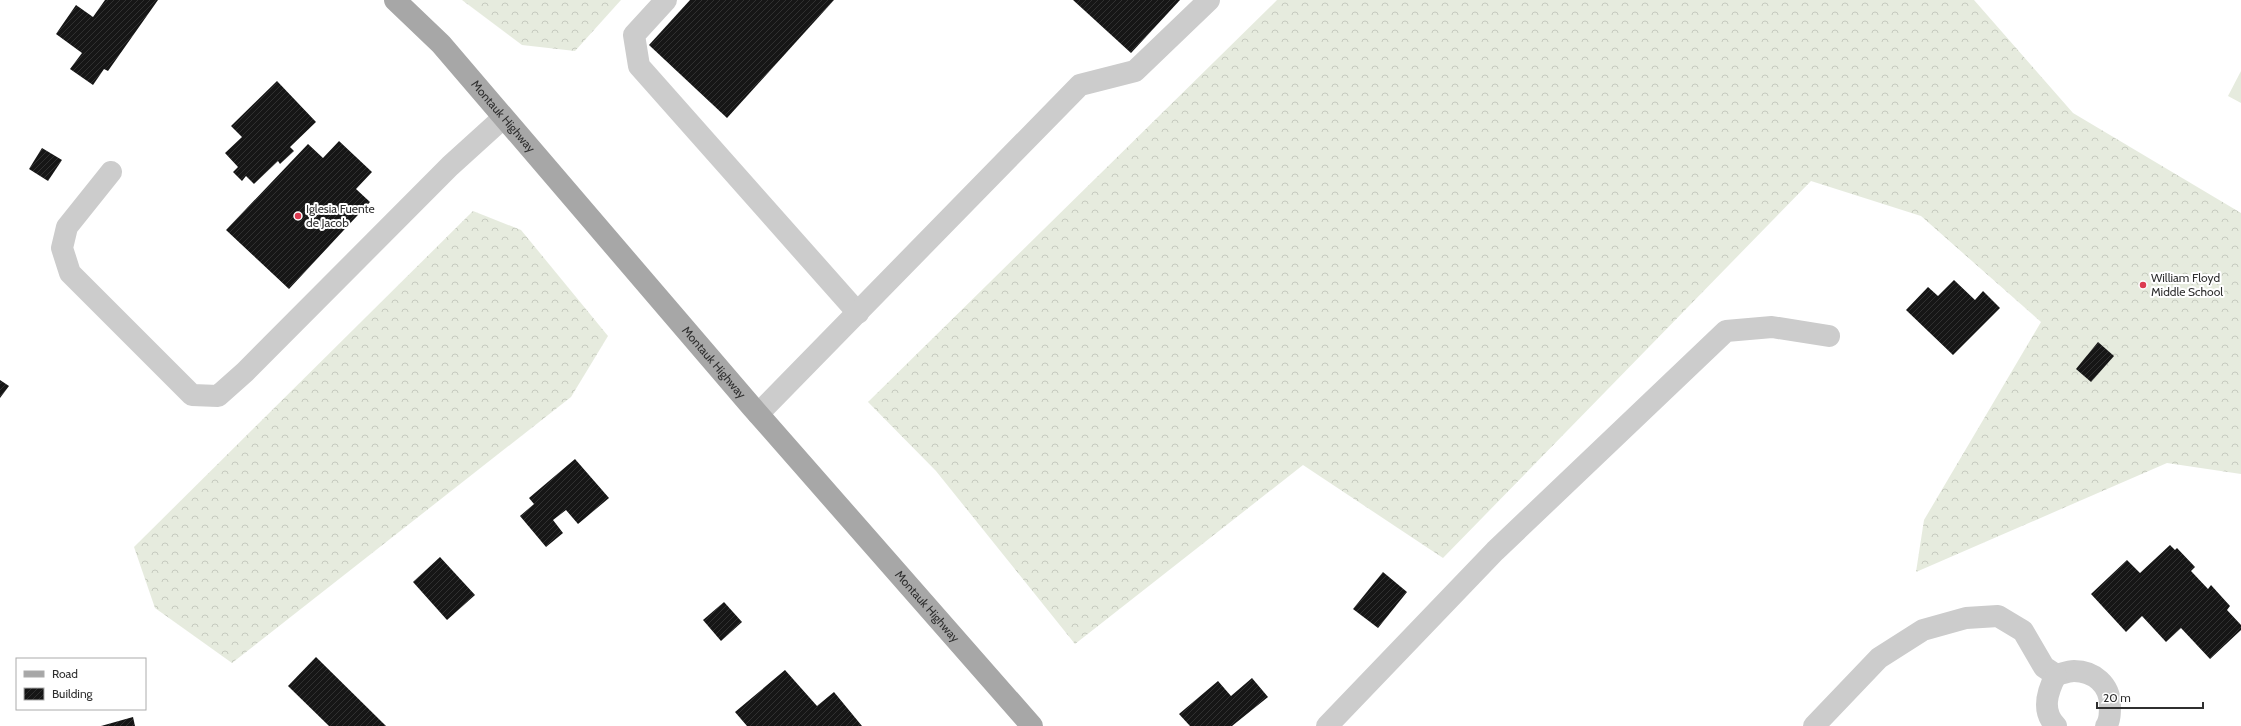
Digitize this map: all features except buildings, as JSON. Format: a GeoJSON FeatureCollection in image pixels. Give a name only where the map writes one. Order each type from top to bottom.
{"type":"FeatureCollection","features":[{"type":"Feature","properties":{"kind":"main road","name":"Montauk Highway"},"geometry":{"type":"LineString","coordinates":[[395,0],[441,44],[758,414],[1032,726]]}},
{"type":"Feature","properties":{"kind":"lane"},"geometry":{"type":"LineString","coordinates":[[666,0],[634,35],[639,66],[858,313]]}},
{"type":"Feature","properties":{"kind":"lane"},"geometry":{"type":"LineString","coordinates":[[758,414],[1080,85],[1135,71],[1209,0]]}},
{"type":"Feature","properties":{"kind":"lane"},"geometry":{"type":"LineString","coordinates":[[111,172],[67,227],[62,248],[70,274],[192,395],[218,396],[251,366],[450,166],[503,118]]}},
{"type":"Feature","properties":{"kind":"lane"},"geometry":{"type":"LineString","coordinates":[[1327,726],[1495,551],[1726,330],[1772,327],[1828,336]]}},
{"type":"Feature","properties":{"kind":"lane"},"geometry":{"type":"LineString","coordinates":[[1814,726],[1879,658],[1923,630],[1966,618],[1998,616],[2023,631],[2044,667],[2056,675],[2074,671],[2091,674],[2104,684],[2110,698],[2110,711],[2106,726]]}},
{"type":"Feature","properties":{"kind":"lane"},"geometry":{"type":"LineString","coordinates":[[2056,675],[2048,691],[2047,706],[2050,720],[2056,726]]}},
{"type":"Feature","properties":{"kind":"green space"},"geometry":{"type":"Polygon","coordinates":[[[462,0],[621,0],[575,51],[522,45],[462,0]]]}},
{"type":"Feature","properties":{"kind":"green space"},"geometry":{"type":"Polygon","coordinates":[[[1277,0],[1974,0],[2073,113],[2241,213],[2241,474],[2167,463],[1916,572],[1924,520],[2041,322],[1921,216],[1811,181],[1443,558],[1303,465],[1075,644],[936,471],[868,402],[1277,0]]]}},
{"type":"Feature","properties":{"kind":"green space"},"geometry":{"type":"Polygon","coordinates":[[[2241,71],[2241,103],[2228,96],[2241,71]]]}},
{"type":"Feature","properties":{"kind":"green space"},"geometry":{"type":"Polygon","coordinates":[[[473,211],[521,230],[608,336],[571,397],[232,663],[155,608],[134,547],[473,211]]]}},
{"type":"Feature","properties":{"kind":"place","name":"Iglesia Fuente de Jacob"},"geometry":{"type":"Point","coordinates":[298,216]}},
{"type":"Feature","properties":{"kind":"place","name":"William Floyd Middle School"},"geometry":{"type":"Point","coordinates":[2143,285]}}]}
